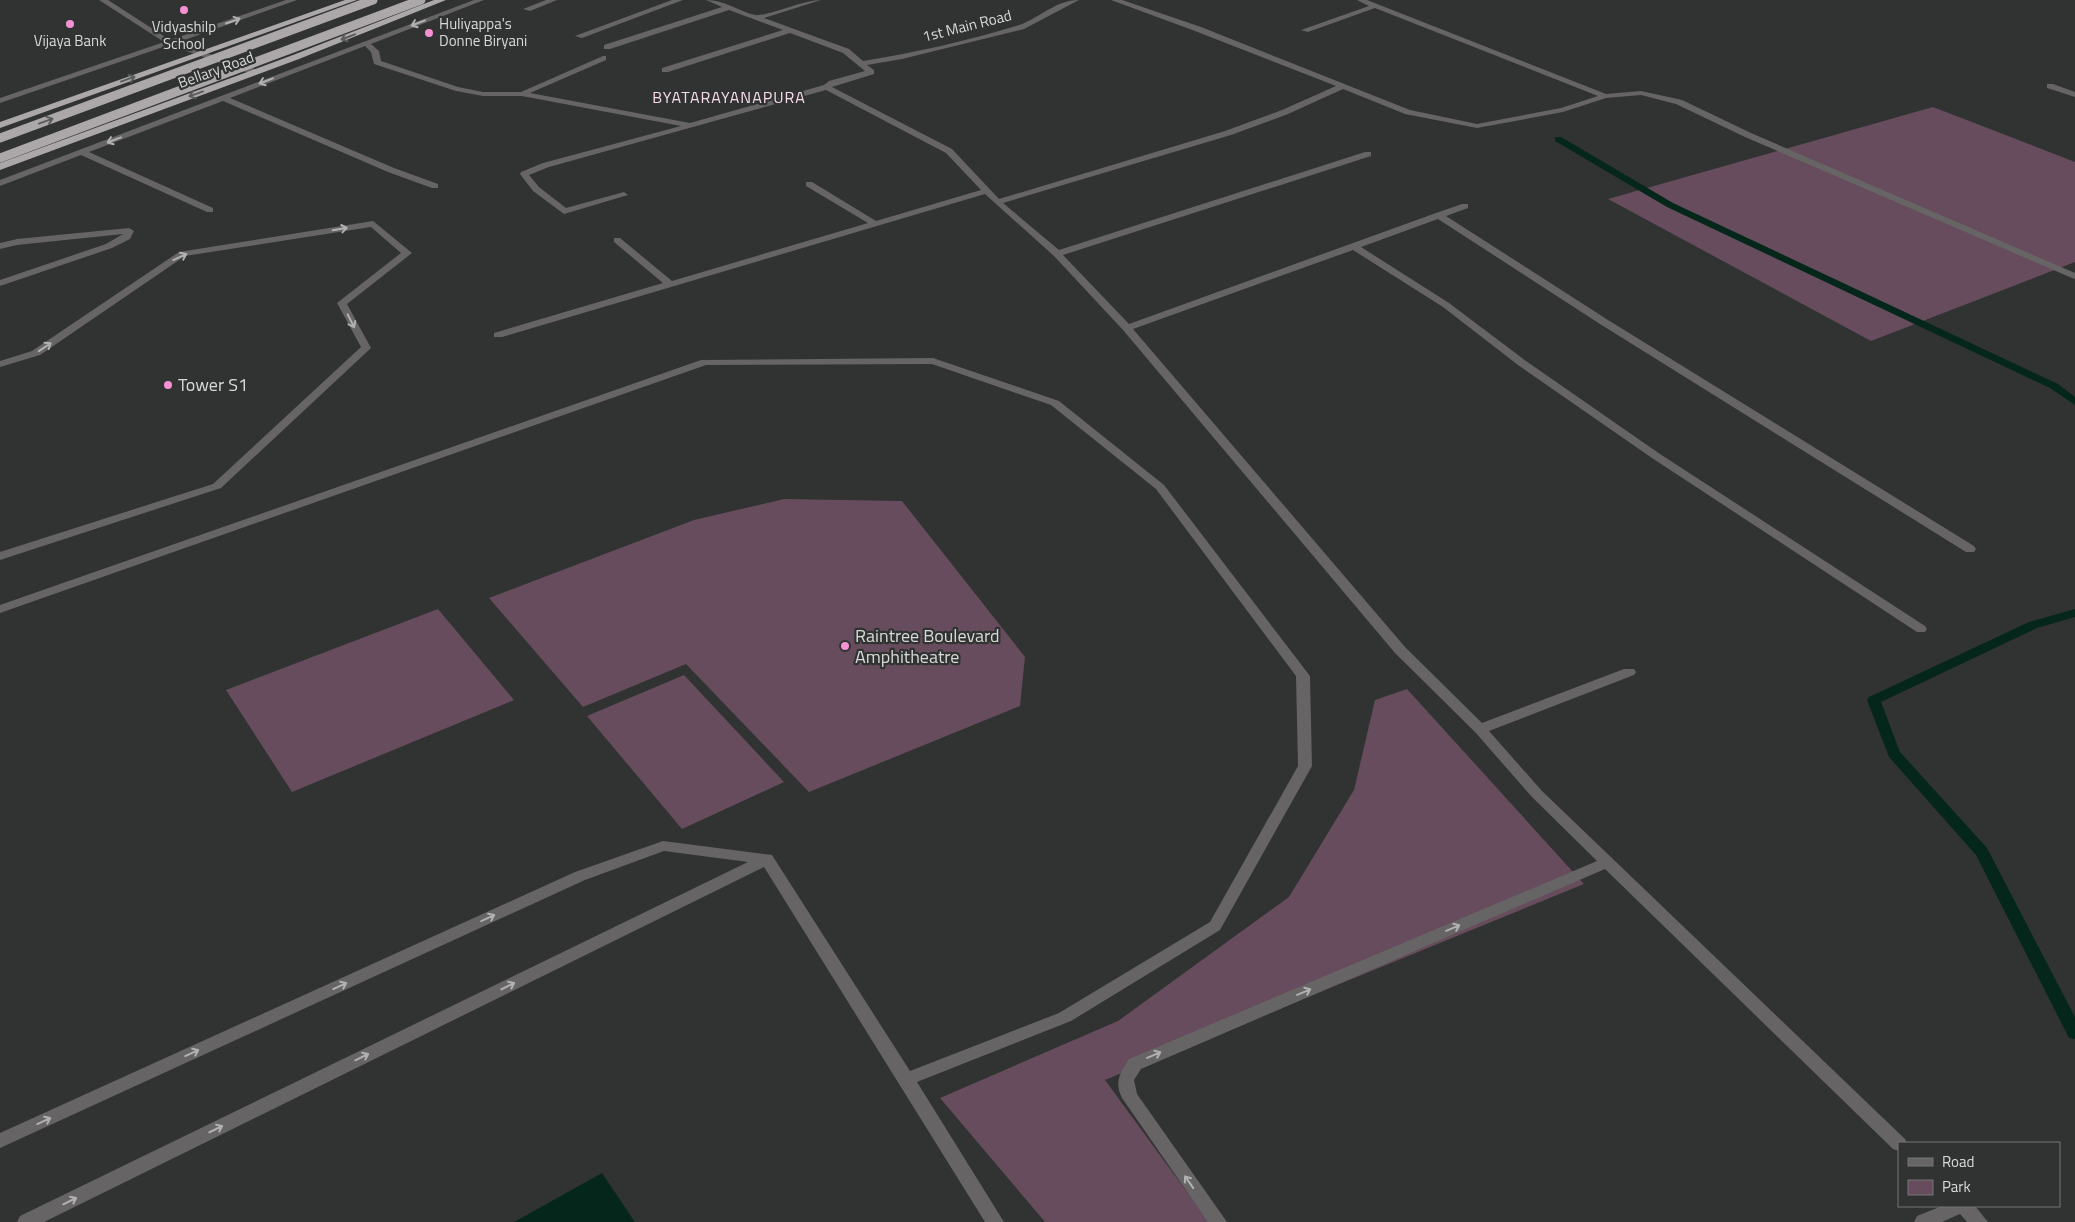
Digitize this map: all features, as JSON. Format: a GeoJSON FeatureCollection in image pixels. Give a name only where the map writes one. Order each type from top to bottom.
{"type":"FeatureCollection","features":[{"type":"Feature","properties":{"kind":"highway","name":"Bellary Road"},"geometry":{"type":"LineString","coordinates":[[0,125],[353,0]]}},
{"type":"Feature","properties":{"kind":"highway","name":"Bellary Road"},"geometry":{"type":"LineString","coordinates":[[0,138],[373,0]]}},
{"type":"Feature","properties":{"kind":"highway","name":"Bellary Road"},"geometry":{"type":"LineString","coordinates":[[0,158],[421,0]]}},
{"type":"Feature","properties":{"kind":"highway","name":"Bellary Road"},"geometry":{"type":"LineString","coordinates":[[0,166],[255,72],[442,0]]}},
{"type":"Feature","properties":{"kind":"street"},"geometry":{"type":"LineString","coordinates":[[103,0],[170,43],[255,72]]}},
{"type":"Feature","properties":{"kind":"street"},"geometry":{"type":"LineString","coordinates":[[0,101],[293,0]]}},
{"type":"Feature","properties":{"kind":"street"},"geometry":{"type":"LineString","coordinates":[[0,182],[480,0]]}},
{"type":"Feature","properties":{"kind":"street"},"geometry":{"type":"LineString","coordinates":[[527,9],[553,0]]}},
{"type":"Feature","properties":{"kind":"street"},"geometry":{"type":"LineString","coordinates":[[580,36],[679,0]]}},
{"type":"Feature","properties":{"kind":"street"},"geometry":{"type":"LineString","coordinates":[[624,195],[564,211],[536,189],[524,174],[546,165],[827,87],[832,83],[870,72],[846,51],[729,4],[710,0]]}},
{"type":"Feature","properties":{"kind":"street"},"geometry":{"type":"LineString","coordinates":[[758,17],[817,0]]}},
{"type":"Feature","properties":{"kind":"street","name":"1st Main Road"},"geometry":{"type":"LineString","coordinates":[[860,64],[902,56],[1021,27],[1047,12],[1076,0]]}},
{"type":"Feature","properties":{"kind":"street"},"geometry":{"type":"LineString","coordinates":[[1115,0],[1198,29],[1408,112],[1477,126],[1563,110],[1605,96],[1641,93],[1679,102],[1748,135],[2075,276]]}},
{"type":"Feature","properties":{"kind":"street"},"geometry":{"type":"LineString","coordinates":[[1361,0],[1605,96]]}},
{"type":"Feature","properties":{"kind":"street"},"geometry":{"type":"LineString","coordinates":[[607,47],[729,4]]}},
{"type":"Feature","properties":{"kind":"street"},"geometry":{"type":"LineString","coordinates":[[1305,30],[1376,6]]}},
{"type":"Feature","properties":{"kind":"street"},"geometry":{"type":"LineString","coordinates":[[665,70],[791,30]]}},
{"type":"Feature","properties":{"kind":"street"},"geometry":{"type":"LineString","coordinates":[[365,43],[375,51],[377,62],[456,89],[483,94],[522,94],[690,125]]}},
{"type":"Feature","properties":{"kind":"street"},"geometry":{"type":"LineString","coordinates":[[522,94],[603,58]]}},
{"type":"Feature","properties":{"kind":"street"},"geometry":{"type":"LineString","coordinates":[[997,202],[1228,133],[1285,112],[1343,86]]}},
{"type":"Feature","properties":{"kind":"street"},"geometry":{"type":"LineString","coordinates":[[2050,86],[2075,95]]}},
{"type":"Feature","properties":{"kind":"street"},"geometry":{"type":"LineString","coordinates":[[827,87],[949,151],[997,202],[1057,254],[1127,328],[1400,650],[1480,729],[1536,794],[1898,1143]]}},
{"type":"Feature","properties":{"kind":"street"},"geometry":{"type":"LineString","coordinates":[[224,98],[391,170],[435,186]]}},
{"type":"Feature","properties":{"kind":"street"},"geometry":{"type":"LineString","coordinates":[[82,152],[210,210]]}},
{"type":"Feature","properties":{"kind":"street"},"geometry":{"type":"LineString","coordinates":[[1057,254],[1368,154]]}},
{"type":"Feature","properties":{"kind":"street"},"geometry":{"type":"LineString","coordinates":[[808,184],[875,224]]}},
{"type":"Feature","properties":{"kind":"street"},"geometry":{"type":"LineString","coordinates":[[498,334],[987,191]]}},
{"type":"Feature","properties":{"kind":"street"},"geometry":{"type":"LineString","coordinates":[[1127,328],[1465,206]]}},
{"type":"Feature","properties":{"kind":"street"},"geometry":{"type":"LineString","coordinates":[[1439,215],[1604,322],[1970,549]]}},
{"type":"Feature","properties":{"kind":"street"},"geometry":{"type":"LineString","coordinates":[[0,364],[36,353],[182,254],[373,224],[407,253],[342,303],[366,348],[217,486],[0,556]]}},
{"type":"Feature","properties":{"kind":"street"},"geometry":{"type":"LineString","coordinates":[[0,246],[17,242],[129,231],[127,237],[110,246],[0,282]]}},
{"type":"Feature","properties":{"kind":"street"},"geometry":{"type":"LineString","coordinates":[[617,240],[670,284]]}},
{"type":"Feature","properties":{"kind":"street"},"geometry":{"type":"LineString","coordinates":[[1354,246],[1446,306],[1522,363],[1656,456],[1921,629]]}},
{"type":"Feature","properties":{"kind":"street"},"geometry":{"type":"LineString","coordinates":[[0,609],[706,362],[932,361],[1055,403],[1160,487],[1303,676],[1305,766],[1215,926],[1065,1017],[906,1079]]}},
{"type":"Feature","properties":{"kind":"street"},"geometry":{"type":"LineString","coordinates":[[1480,729],[1629,672]]}},
{"type":"Feature","properties":{"kind":"street"},"geometry":{"type":"LineString","coordinates":[[0,1141],[589,873],[663,846],[767,859]]}},
{"type":"Feature","properties":{"kind":"street"},"geometry":{"type":"LineString","coordinates":[[767,859],[995,1222]]}},
{"type":"Feature","properties":{"kind":"street"},"geometry":{"type":"LineString","coordinates":[[26,1222],[767,859]]}},
{"type":"Feature","properties":{"kind":"street"},"geometry":{"type":"LineString","coordinates":[[1218,1222],[1124,1087],[1127,1076],[1134,1064],[1608,862]]}},
{"type":"Feature","properties":{"kind":"street"},"geometry":{"type":"LineString","coordinates":[[1923,1222],[1959,1207]]}},
{"type":"Feature","properties":{"kind":"street"},"geometry":{"type":"LineString","coordinates":[[1962,1207],[1979,1222]]}},
{"type":"Feature","properties":{"kind":"green space"},"geometry":{"type":"Polygon","coordinates":[[[1933,107],[2075,162],[2075,262],[1871,341],[1608,199],[1933,107]]]}},
{"type":"Feature","properties":{"kind":"green space","name":"Raintree Boulevard Amphitheatre"},"geometry":{"type":"Polygon","coordinates":[[[784,499],[902,501],[1025,657],[1020,706],[809,792],[686,664],[583,707],[489,598],[694,520],[784,499]]]}},
{"type":"Feature","properties":{"kind":"green space"},"geometry":{"type":"Polygon","coordinates":[[[438,609],[514,700],[292,792],[226,690],[438,609]]]}},
{"type":"Feature","properties":{"kind":"green space"},"geometry":{"type":"Polygon","coordinates":[[[684,675],[784,782],[682,829],[587,716],[684,675]]]}},
{"type":"Feature","properties":{"kind":"green space"},"geometry":{"type":"Polygon","coordinates":[[[1407,689],[1584,884],[1105,1080],[1209,1222],[1045,1222],[940,1098],[1118,1021],[1289,897],[1354,790],[1375,700],[1407,689]]]}},
{"type":"Feature","properties":{"kind":"shaded area"},"geometry":{"type":"Polygon","coordinates":[[[602,1173],[635,1222],[514,1222],[602,1173]]]}},
{"type":"Feature","properties":{"kind":"waterway"},"geometry":{"type":"LineString","coordinates":[[1558,139],[1670,205],[2054,386],[2075,402]]}},
{"type":"Feature","properties":{"kind":"waterway"},"geometry":{"type":"LineString","coordinates":[[2075,613],[2033,625],[1874,700],[1894,754],[1982,852],[2075,1033]]}},
{"type":"Feature","properties":{"kind":"place","name":"Vidyashilp School"},"geometry":{"type":"Point","coordinates":[184,10]}},
{"type":"Feature","properties":{"kind":"place","name":"Vijaya Bank"},"geometry":{"type":"Point","coordinates":[70,24]}},
{"type":"Feature","properties":{"kind":"place","name":"Huliyappa's Donne Biryani"},"geometry":{"type":"Point","coordinates":[429,33]}},
{"type":"Feature","properties":{"kind":"place","name":"Tower S1"},"geometry":{"type":"Point","coordinates":[168,385]}},
{"type":"Feature","properties":{"kind":"place","name":"Raintree Boulevard Amphitheatre"},"geometry":{"type":"Point","coordinates":[845,646]}},
{"type":"Feature","properties":{"kind":"district","name":"BYATARAYANAPURA"},"geometry":{"type":"Point","coordinates":[729,97]}}]}
